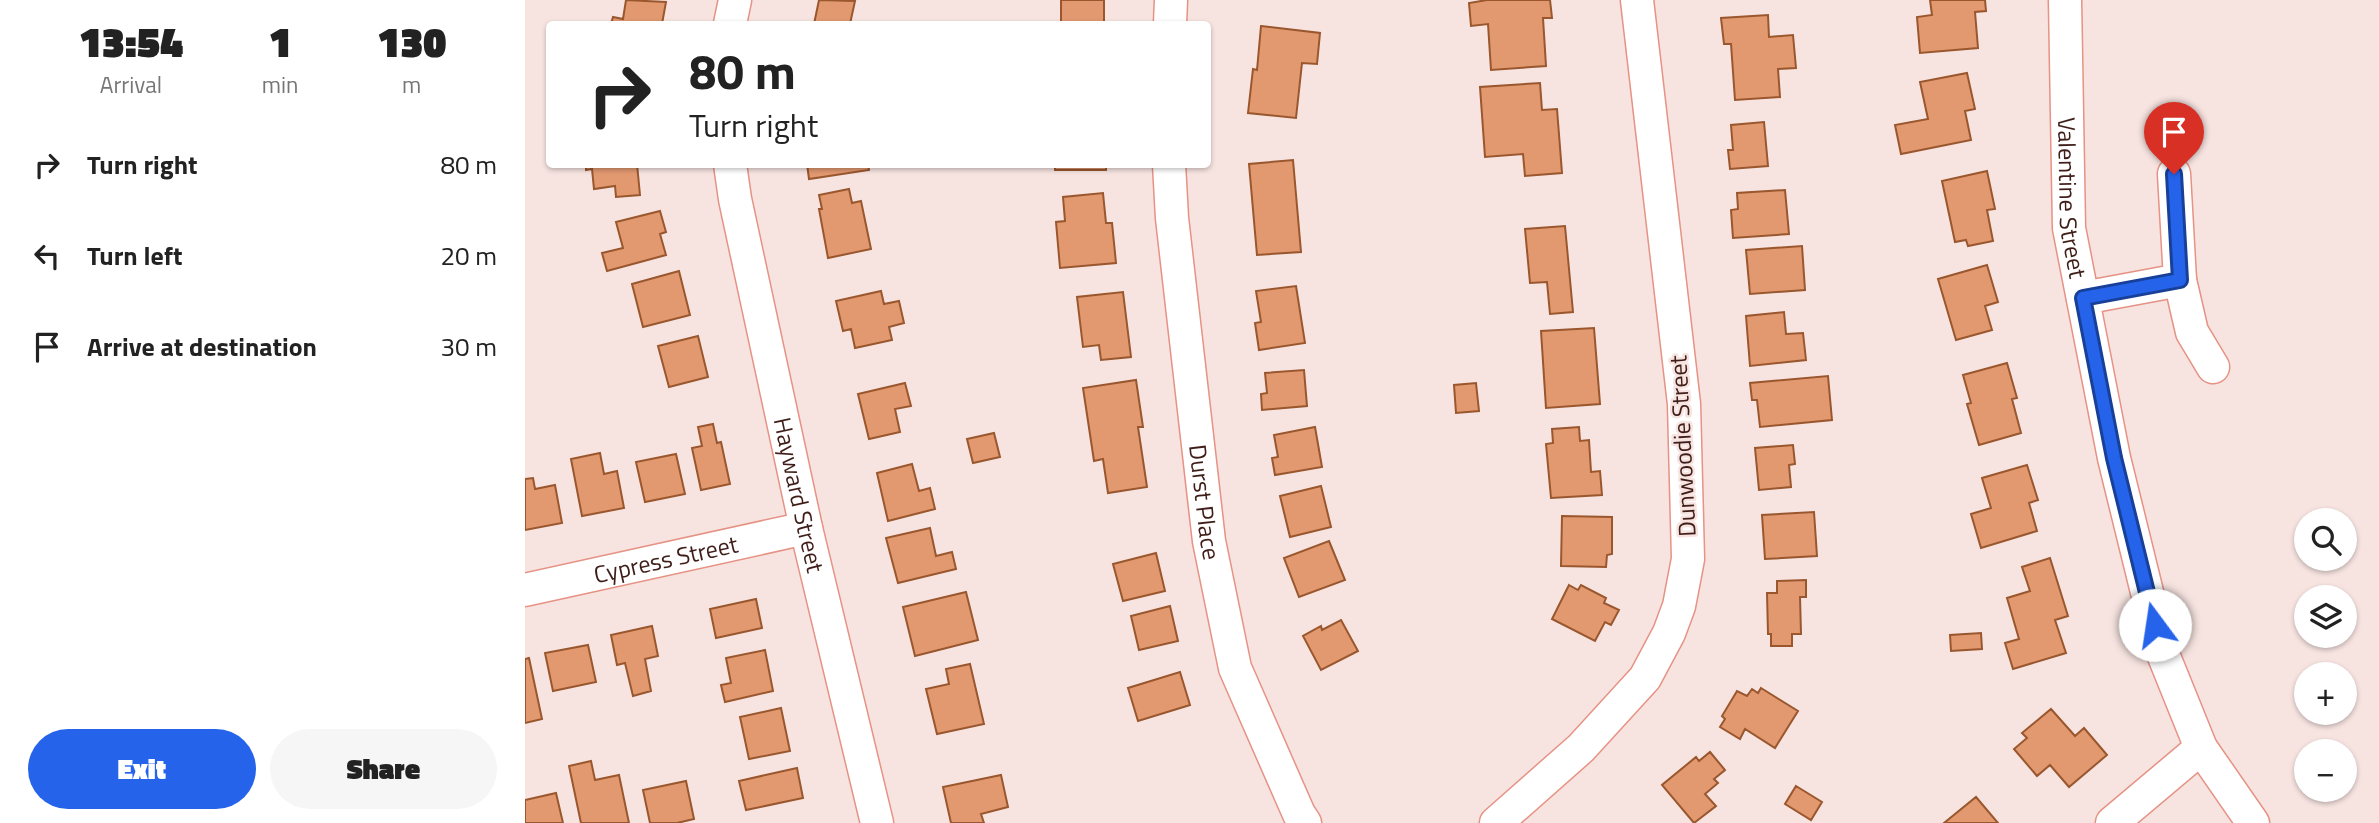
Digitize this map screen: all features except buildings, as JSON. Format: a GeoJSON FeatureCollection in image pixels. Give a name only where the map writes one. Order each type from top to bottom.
{"type":"FeatureCollection","features":[{"type":"Feature","properties":{"kind":"street"},"geometry":{"type":"LineString","coordinates":[[731,21],[735,0]]}},
{"type":"Feature","properties":{"kind":"street"},"geometry":{"type":"LineString","coordinates":[[1170,21],[1171,0]]}},
{"type":"Feature","properties":{"kind":"street","name":"Dunwoodie Street"},"geometry":{"type":"LineString","coordinates":[[1496,823],[1581,748],[1645,678],[1669,634],[1679,606],[1688,559],[1683,404],[1637,0]]}},
{"type":"Feature","properties":{"kind":"street","name":"Valentine Street"},"geometry":{"type":"LineString","coordinates":[[2064,0],[2069,228],[2114,458],[2161,649],[2201,748],[2253,823]]}},
{"type":"Feature","properties":{"kind":"street","name":"Hayward Street"},"geometry":{"type":"LineString","coordinates":[[731,168],[806,528],[877,823]]}},
{"type":"Feature","properties":{"kind":"street","name":"Durst Place"},"geometry":{"type":"LineString","coordinates":[[1169,168],[1172,218],[1209,541],[1234,668],[1305,823]]}},
{"type":"Feature","properties":{"kind":"street"},"geometry":{"type":"LineString","coordinates":[[2174,174],[2180,280],[2192,332],[2213,367]]}},
{"type":"Feature","properties":{"kind":"street"},"geometry":{"type":"LineString","coordinates":[[2083,298],[2180,280]]}},
{"type":"Feature","properties":{"kind":"street","name":"Cypress Street"},"geometry":{"type":"LineString","coordinates":[[525,590],[806,528]]}},
{"type":"Feature","properties":{"kind":"street"},"geometry":{"type":"LineString","coordinates":[[2112,823],[2201,748]]}},
{"type":"Feature","properties":{"kind":"route"},"geometry":{"type":"LineString","coordinates":[[2155,625],[2114,458],[2083,298],[2180,280],[2174,174]]}}]}
